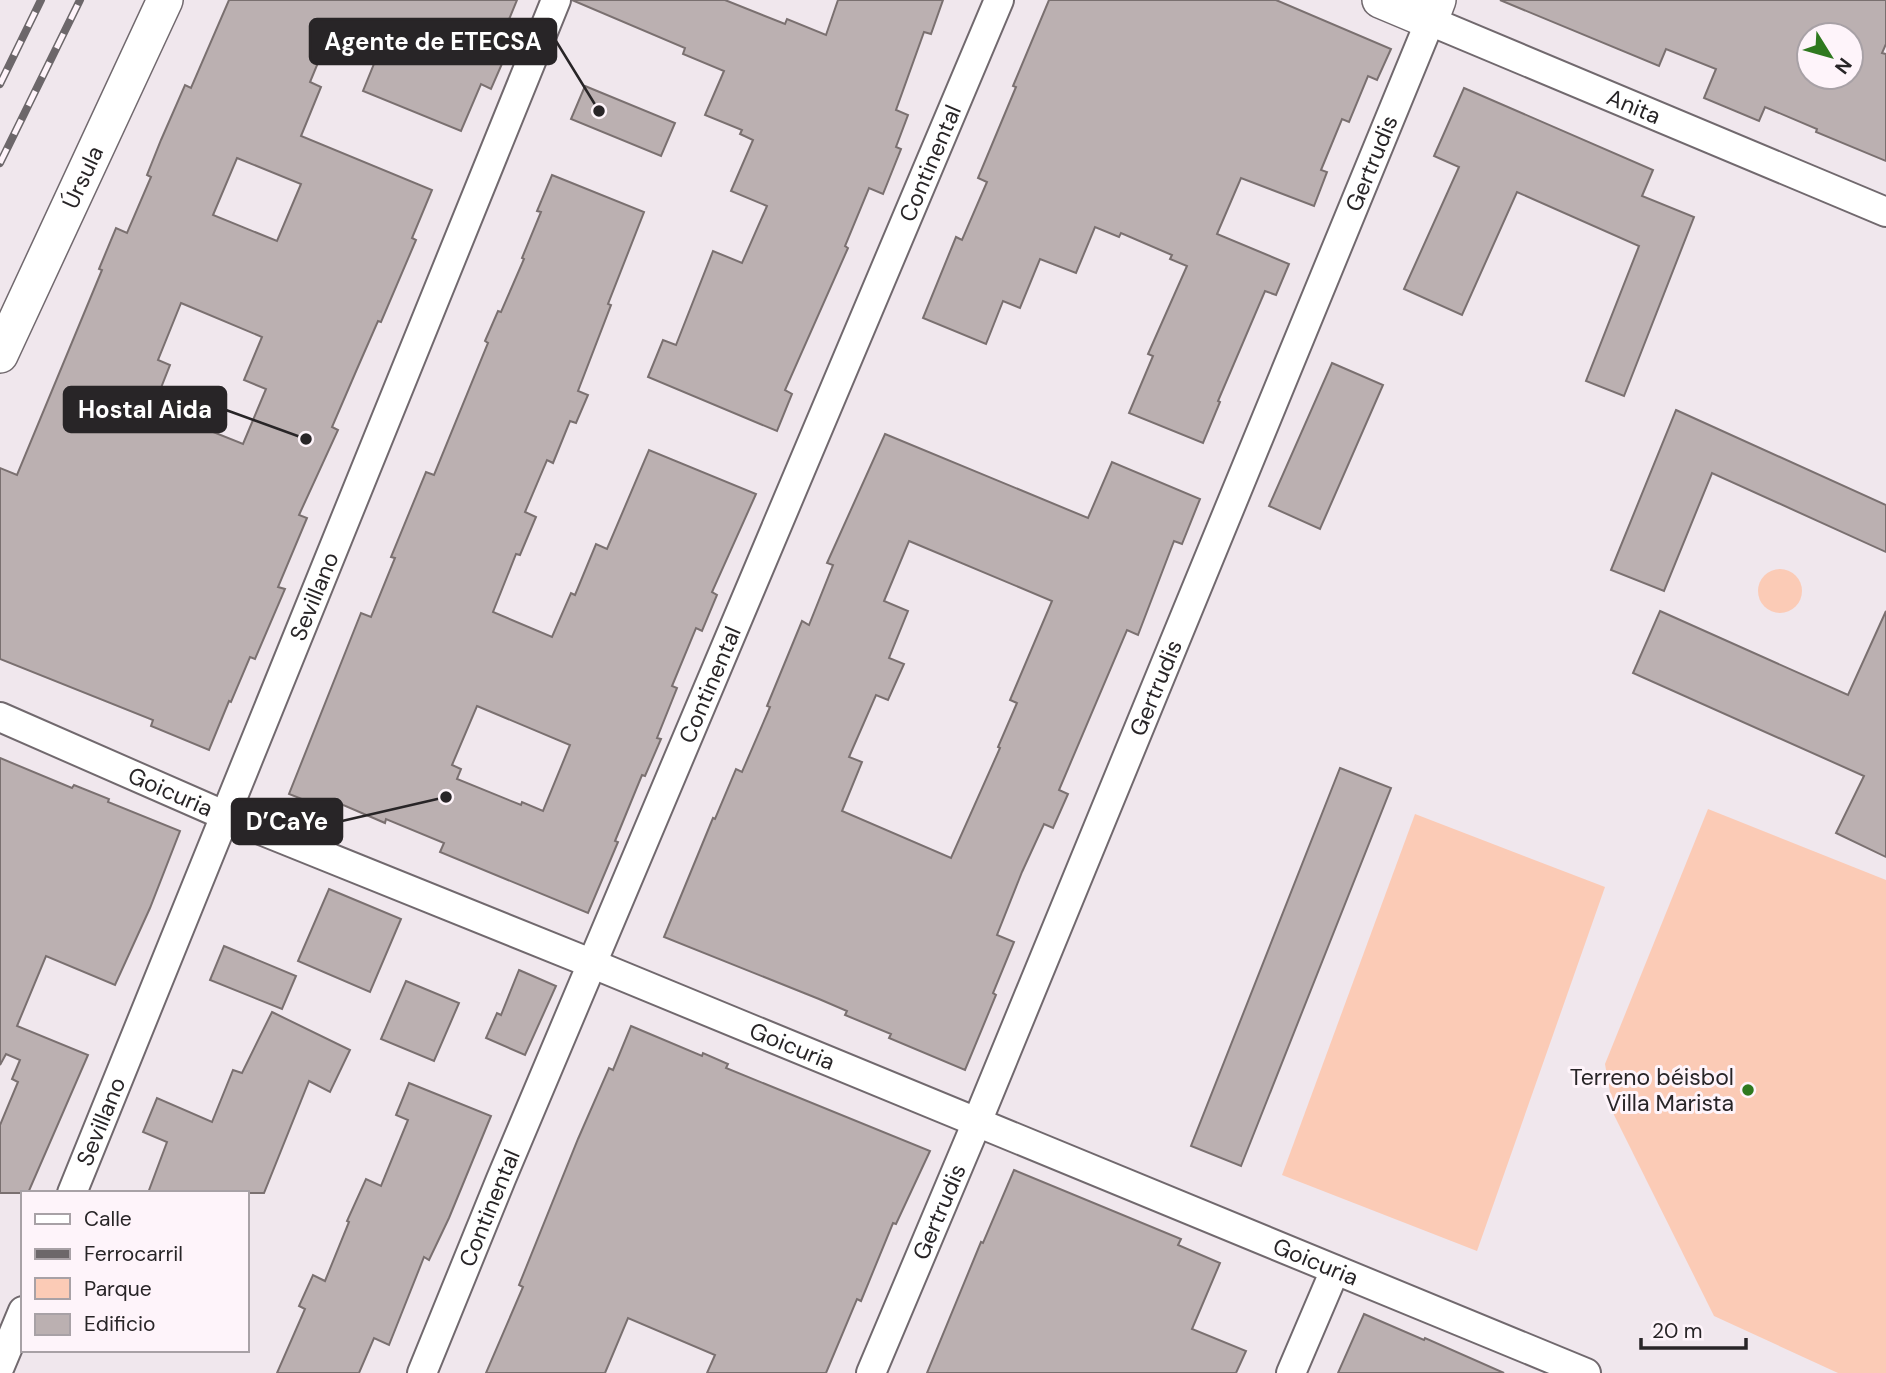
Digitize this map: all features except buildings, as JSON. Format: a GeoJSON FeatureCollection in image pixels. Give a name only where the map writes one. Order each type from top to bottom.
{"type":"FeatureCollection","features":[{"type":"Feature","properties":{"kind":"street","name":"Úrsula"},"geometry":{"type":"LineString","coordinates":[[0,355],[164,0]]}},
{"type":"Feature","properties":{"kind":"street","name":"Sevillano"},"geometry":{"type":"LineString","coordinates":[[73,1191],[556,0]]}},
{"type":"Feature","properties":{"kind":"street","name":"Continental"},"geometry":{"type":"LineString","coordinates":[[422,1373],[999,0]]}},
{"type":"Feature","properties":{"kind":"street","name":"Anita"},"geometry":{"type":"LineString","coordinates":[[1380,0],[1434,10],[1886,212]]}},
{"type":"Feature","properties":{"kind":"street","name":"Gertrudis"},"geometry":{"type":"LineString","coordinates":[[871,1373],[977,1122],[1434,10]]}},
{"type":"Feature","properties":{"kind":"street","name":"Goicuria"},"geometry":{"type":"LineString","coordinates":[[0,717],[226,816],[593,964],[1586,1373]]}},
{"type":"Feature","properties":{"kind":"street"},"geometry":{"type":"LineString","coordinates":[[1292,1373],[1335,1270]]}},
{"type":"Feature","properties":{"kind":"street"},"geometry":{"type":"LineString","coordinates":[[0,1366],[21,1316]]}},
{"type":"Feature","properties":{"kind":"green space"},"geometry":{"type":"Polygon","coordinates":[[[1780,569],[1795,576],[1802,591],[1795,606],[1780,613],[1765,606],[1758,591],[1765,576],[1780,569]]]}},
{"type":"Feature","properties":{"kind":"green space","name":"Terreno béisbol Villa Marista"},"geometry":{"type":"Polygon","coordinates":[[[1708,809],[1886,880],[1886,1373],[1838,1373],[1714,1316],[1614,1115],[1605,1064],[1708,809]]]}},
{"type":"Feature","properties":{"kind":"green space"},"geometry":{"type":"Polygon","coordinates":[[[1415,814],[1605,887],[1477,1251],[1282,1175],[1415,814]]]}},
{"type":"Feature","properties":{"kind":"railway"},"geometry":{"type":"LineString","coordinates":[[0,84],[41,0]]}},
{"type":"Feature","properties":{"kind":"railway"},"geometry":{"type":"LineString","coordinates":[[0,163],[80,0]]}},
{"type":"Feature","properties":{"kind":"place","name":"Agente de ETECSA"},"geometry":{"type":"Point","coordinates":[599,111]}},
{"type":"Feature","properties":{"kind":"place","name":"Hostal Aida"},"geometry":{"type":"Point","coordinates":[306,439]}},
{"type":"Feature","properties":{"kind":"place","name":"D’CaYe"},"geometry":{"type":"Point","coordinates":[446,797]}},
{"type":"Feature","properties":{"kind":"place","name":"Terreno béisbol Villa Marista"},"geometry":{"type":"Point","coordinates":[1748,1090]}}]}
